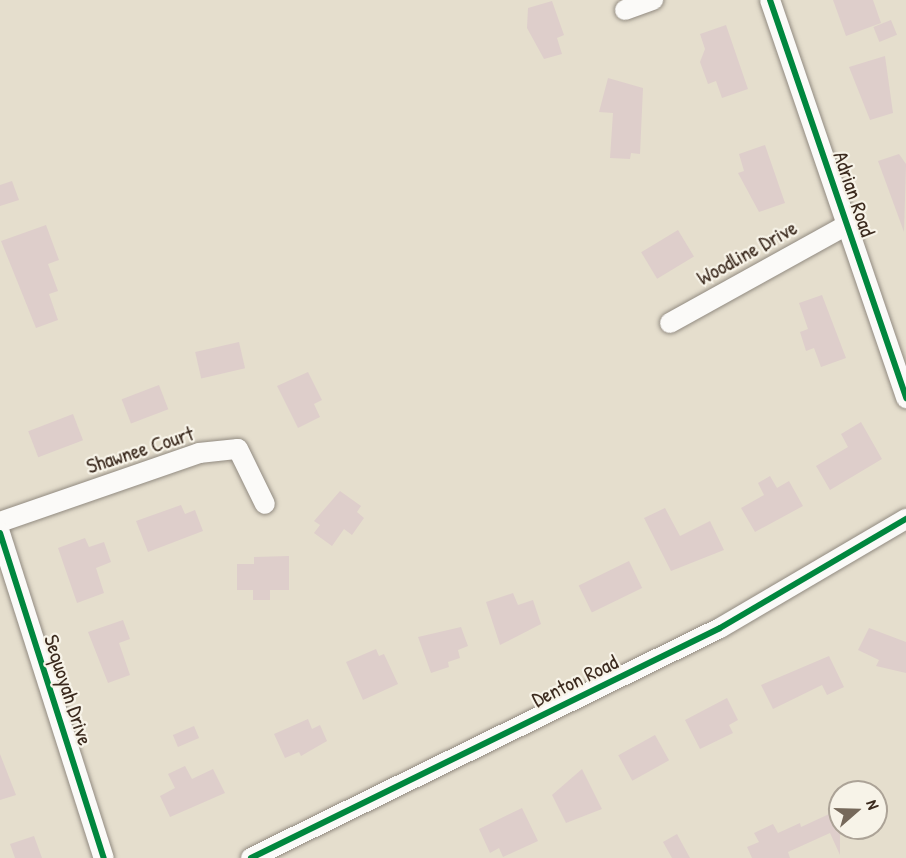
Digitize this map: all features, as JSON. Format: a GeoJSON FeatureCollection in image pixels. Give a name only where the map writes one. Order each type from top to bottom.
{"type":"FeatureCollection","features":[{"type":"Feature","properties":{"kind":"street"},"geometry":{"type":"LineString","coordinates":[[625,10],[653,0]]}},
{"type":"Feature","properties":{"kind":"street","name":"Adrian Road"},"geometry":{"type":"LineString","coordinates":[[770,0],[906,398]]}},
{"type":"Feature","properties":{"kind":"street","name":"Woodline Drive"},"geometry":{"type":"LineString","coordinates":[[670,323],[847,225]]}},
{"type":"Feature","properties":{"kind":"street","name":"Shawnee Court"},"geometry":{"type":"LineString","coordinates":[[0,522],[199,453],[238,449],[265,504]]}},
{"type":"Feature","properties":{"kind":"street","name":"Denton Road"},"geometry":{"type":"LineString","coordinates":[[251,858],[720,628],[906,519]]}},
{"type":"Feature","properties":{"kind":"street","name":"Sequoyah Drive"},"geometry":{"type":"LineString","coordinates":[[0,533],[104,858]]}},
{"type":"Feature","properties":{"kind":"building"},"geometry":{"type":"Polygon","coordinates":[[[833,0],[873,0],[881,23],[846,36],[833,0]]]}},
{"type":"Feature","properties":{"kind":"building"},"geometry":{"type":"Polygon","coordinates":[[[552,1],[564,35],[557,38],[562,54],[544,59],[527,28],[528,8],[552,1]]]}},
{"type":"Feature","properties":{"kind":"building"},"geometry":{"type":"Polygon","coordinates":[[[891,20],[897,35],[879,42],[873,27],[891,20]]]}},
{"type":"Feature","properties":{"kind":"building"},"geometry":{"type":"Polygon","coordinates":[[[726,25],[748,89],[722,98],[716,81],[708,84],[700,62],[705,49],[700,34],[726,25]]]}},
{"type":"Feature","properties":{"kind":"building"},"geometry":{"type":"Polygon","coordinates":[[[885,56],[893,113],[870,120],[849,67],[885,56]]]}},
{"type":"Feature","properties":{"kind":"building"},"geometry":{"type":"Polygon","coordinates":[[[608,78],[643,88],[640,154],[631,153],[630,159],[610,158],[613,113],[599,112],[608,78]]]}},
{"type":"Feature","properties":{"kind":"building"},"geometry":{"type":"Polygon","coordinates":[[[765,145],[785,203],[759,212],[738,173],[744,171],[739,154],[765,145]]]}},
{"type":"Feature","properties":{"kind":"building"},"geometry":{"type":"Polygon","coordinates":[[[899,154],[906,164],[904,232],[878,161],[899,154]]]}},
{"type":"Feature","properties":{"kind":"building"},"geometry":{"type":"Polygon","coordinates":[[[12,181],[19,200],[0,206],[0,185],[12,181]]]}},
{"type":"Feature","properties":{"kind":"building"},"geometry":{"type":"Polygon","coordinates":[[[46,225],[59,260],[48,264],[58,291],[49,294],[58,320],[36,328],[1,241],[46,225]]]}},
{"type":"Feature","properties":{"kind":"building"},"geometry":{"type":"Polygon","coordinates":[[[678,230],[694,257],[657,279],[641,252],[678,230]]]}},
{"type":"Feature","properties":{"kind":"building"},"geometry":{"type":"Polygon","coordinates":[[[822,295],[846,358],[821,367],[814,348],[806,351],[800,332],[808,329],[799,303],[822,295]]]}},
{"type":"Feature","properties":{"kind":"building"},"geometry":{"type":"Polygon","coordinates":[[[239,342],[245,368],[201,378],[195,352],[239,342]]]}},
{"type":"Feature","properties":{"kind":"building"},"geometry":{"type":"Polygon","coordinates":[[[308,372],[322,400],[314,404],[320,417],[298,428],[277,386],[308,372]]]}},
{"type":"Feature","properties":{"kind":"building"},"geometry":{"type":"Polygon","coordinates":[[[159,385],[168,409],[131,424],[122,399],[159,385]]]}},
{"type":"Feature","properties":{"kind":"building"},"geometry":{"type":"Polygon","coordinates":[[[73,414],[83,440],[38,457],[28,431],[73,414]]]}},
{"type":"Feature","properties":{"kind":"building"},"geometry":{"type":"Polygon","coordinates":[[[861,422],[882,459],[830,490],[816,466],[848,447],[841,434],[861,422]]]}},
{"type":"Feature","properties":{"kind":"building"},"geometry":{"type":"Polygon","coordinates":[[[770,476],[777,488],[789,481],[803,506],[755,532],[741,508],[764,495],[758,483],[770,476]]]}},
{"type":"Feature","properties":{"kind":"building"},"geometry":{"type":"Polygon","coordinates":[[[340,491],[361,506],[357,512],[364,518],[352,535],[344,529],[332,546],[314,533],[320,525],[314,521],[340,491]]]}},
{"type":"Feature","properties":{"kind":"building"},"geometry":{"type":"Polygon","coordinates":[[[181,505],[185,514],[195,510],[203,531],[148,552],[136,521],[181,505]]]}},
{"type":"Feature","properties":{"kind":"building"},"geometry":{"type":"Polygon","coordinates":[[[665,508],[680,536],[710,521],[724,550],[671,571],[644,518],[665,508]]]}},
{"type":"Feature","properties":{"kind":"building"},"geometry":{"type":"Polygon","coordinates":[[[85,538],[89,547],[104,542],[111,562],[96,568],[104,593],[77,603],[58,548],[85,538]]]}},
{"type":"Feature","properties":{"kind":"building"},"geometry":{"type":"Polygon","coordinates":[[[289,556],[289,590],[270,590],[270,600],[253,600],[253,590],[237,590],[237,564],[254,564],[254,557],[289,556]]]}},
{"type":"Feature","properties":{"kind":"building"},"geometry":{"type":"Polygon","coordinates":[[[629,561],[642,588],[592,613],[579,586],[629,561]]]}},
{"type":"Feature","properties":{"kind":"building"},"geometry":{"type":"Polygon","coordinates":[[[513,593],[518,605],[533,600],[541,624],[500,645],[486,602],[513,593]]]}},
{"type":"Feature","properties":{"kind":"building"},"geometry":{"type":"Polygon","coordinates":[[[123,620],[130,639],[119,643],[130,675],[108,683],[88,632],[123,620]]]}},
{"type":"Feature","properties":{"kind":"building"},"geometry":{"type":"Polygon","coordinates":[[[461,627],[468,646],[458,650],[460,658],[448,662],[449,667],[431,673],[418,637],[461,627]]]}},
{"type":"Feature","properties":{"kind":"building"},"geometry":{"type":"Polygon","coordinates":[[[869,628],[906,642],[906,673],[876,666],[879,660],[858,650],[869,628]]]}},
{"type":"Feature","properties":{"kind":"building"},"geometry":{"type":"Polygon","coordinates":[[[376,649],[379,656],[384,654],[398,684],[363,700],[346,662],[376,649]]]}},
{"type":"Feature","properties":{"kind":"building"},"geometry":{"type":"Polygon","coordinates":[[[829,656],[844,687],[827,695],[822,685],[773,709],[761,685],[829,656]]]}},
{"type":"Feature","properties":{"kind":"building"},"geometry":{"type":"Polygon","coordinates":[[[727,698],[738,720],[729,725],[733,733],[700,749],[685,720],[727,698]]]}},
{"type":"Feature","properties":{"kind":"building"},"geometry":{"type":"Polygon","coordinates":[[[308,719],[312,729],[320,725],[327,741],[301,756],[299,752],[285,758],[274,734],[308,719]]]}},
{"type":"Feature","properties":{"kind":"building"},"geometry":{"type":"Polygon","coordinates":[[[194,726],[199,738],[178,747],[173,735],[194,726]]]}},
{"type":"Feature","properties":{"kind":"building"},"geometry":{"type":"Polygon","coordinates":[[[655,735],[669,760],[632,781],[618,755],[655,735]]]}},
{"type":"Feature","properties":{"kind":"building"},"geometry":{"type":"Polygon","coordinates":[[[0,754],[16,795],[0,800],[0,754]]]}},
{"type":"Feature","properties":{"kind":"building"},"geometry":{"type":"Polygon","coordinates":[[[185,766],[192,779],[213,769],[225,793],[170,817],[160,796],[175,788],[168,774],[185,766]]]}},
{"type":"Feature","properties":{"kind":"building"},"geometry":{"type":"Polygon","coordinates":[[[582,769],[602,809],[566,823],[552,795],[582,769]]]}},
{"type":"Feature","properties":{"kind":"building"},"geometry":{"type":"Polygon","coordinates":[[[522,808],[538,841],[503,857],[499,848],[490,853],[479,829],[522,808]]]}},
{"type":"Feature","properties":{"kind":"building"},"geometry":{"type":"Polygon","coordinates":[[[828,815],[828,834],[788,852],[790,858],[752,858],[747,847],[759,842],[754,833],[773,824],[778,833],[800,823],[801,827],[828,815]]]}},
{"type":"Feature","properties":{"kind":"building"},"geometry":{"type":"Polygon","coordinates":[[[677,834],[690,858],[672,858],[663,842],[677,834]]]}},
{"type":"Feature","properties":{"kind":"building"},"geometry":{"type":"Polygon","coordinates":[[[34,836],[42,858],[15,858],[10,844],[34,836]]]}},
{"type":"Feature","properties":{"kind":"building"},"geometry":{"type":"Polygon","coordinates":[[[833,840],[840,840],[840,855],[833,840]]]}},
{"type":"Feature","properties":{"kind":"cycle path"},"geometry":{"type":"LineString","coordinates":[[770,0],[906,398]]}},
{"type":"Feature","properties":{"kind":"cycle path"},"geometry":{"type":"LineString","coordinates":[[251,858],[720,628],[906,519]]}},
{"type":"Feature","properties":{"kind":"cycle path"},"geometry":{"type":"LineString","coordinates":[[0,533],[104,858]]}}]}
